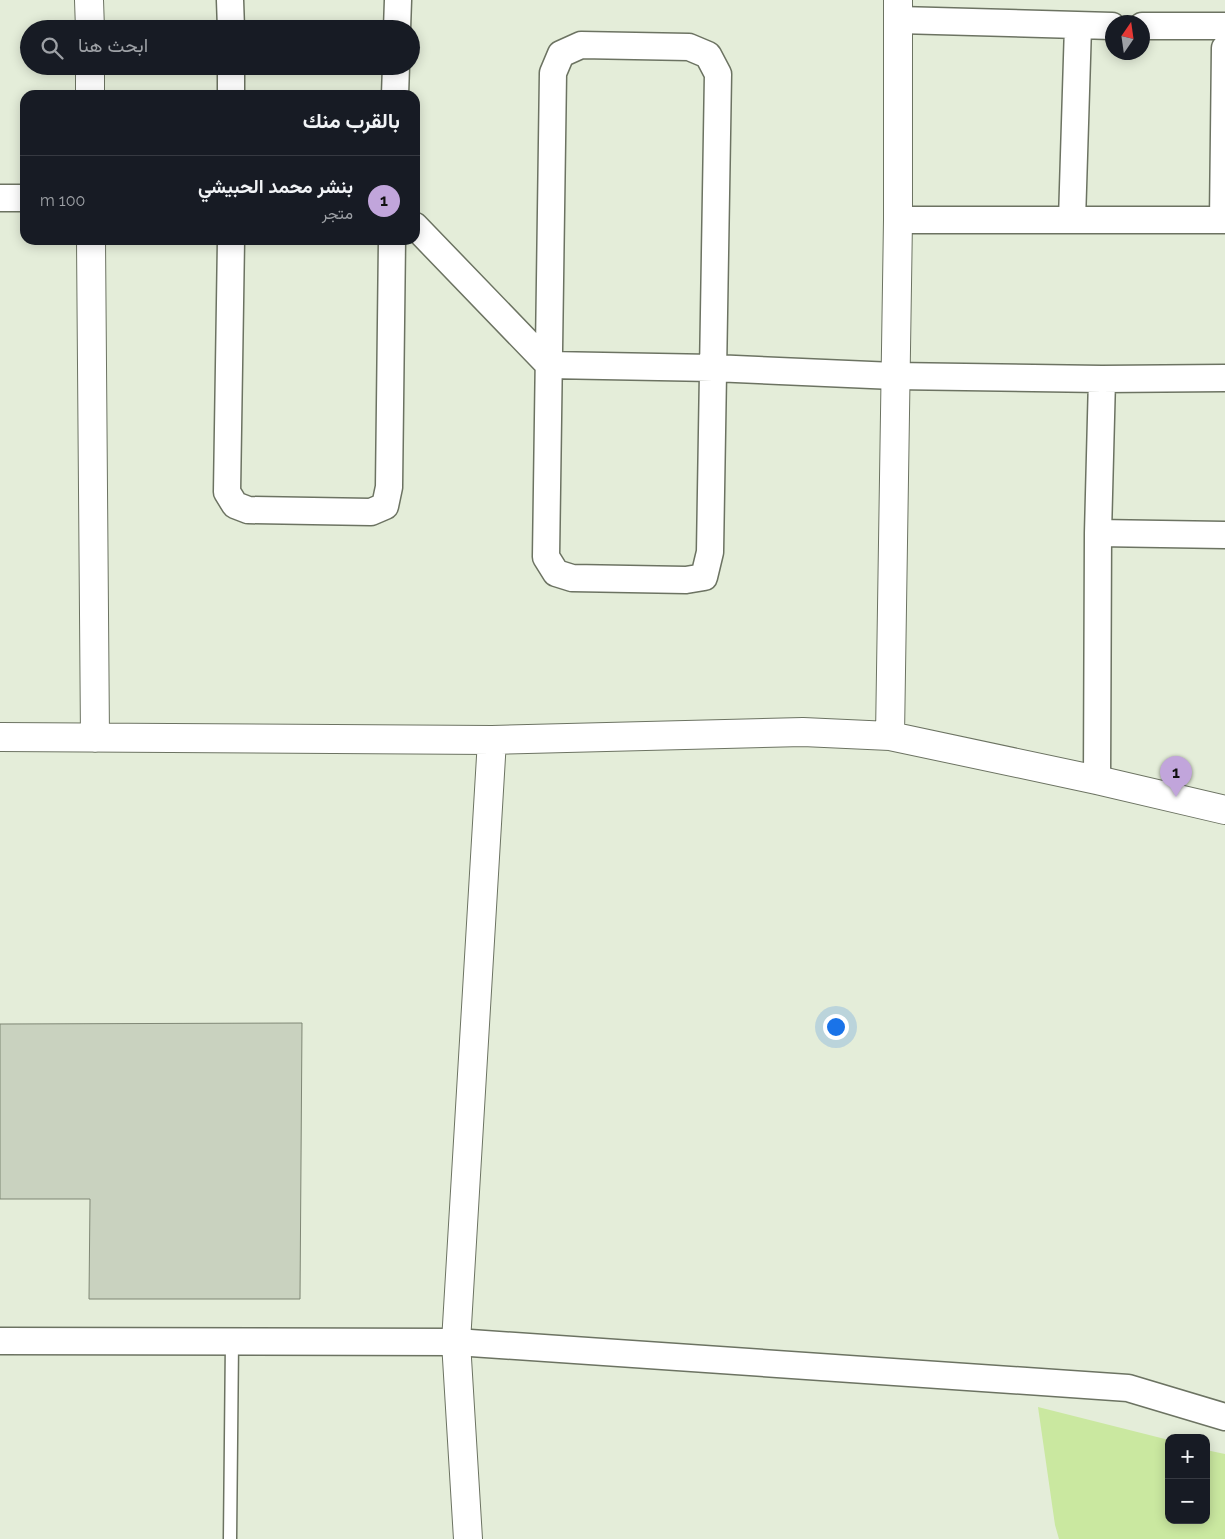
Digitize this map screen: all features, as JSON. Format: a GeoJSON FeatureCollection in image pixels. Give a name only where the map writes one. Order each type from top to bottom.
{"type":"FeatureCollection","features":[{"type":"Feature","properties":{"kind":"street"},"geometry":{"type":"LineString","coordinates":[[90,0],[90,20]]}},
{"type":"Feature","properties":{"kind":"street"},"geometry":{"type":"LineString","coordinates":[[230,0],[231,20]]}},
{"type":"Feature","properties":{"kind":"street"},"geometry":{"type":"LineString","coordinates":[[397,20],[398,0]]}},
{"type":"Feature","properties":{"kind":"street"},"geometry":{"type":"LineString","coordinates":[[890,736],[894,376],[898,220],[899,10],[1078,26],[1105,26]]}},
{"type":"Feature","properties":{"kind":"street"},"geometry":{"type":"LineString","coordinates":[[1072,220],[1078,26]]}},
{"type":"Feature","properties":{"kind":"street"},"geometry":{"type":"LineString","coordinates":[[1150,26],[1225,26]]}},
{"type":"Feature","properties":{"kind":"street"},"geometry":{"type":"LineString","coordinates":[[581,45],[689,47],[708,55],[718,74],[713,368],[710,552],[704,577],[686,580],[572,578],[556,573],[546,557],[553,73],[561,54],[581,45]]}},
{"type":"Feature","properties":{"kind":"street"},"geometry":{"type":"LineString","coordinates":[[898,220],[1224,220],[1225,48]]}},
{"type":"Feature","properties":{"kind":"street"},"geometry":{"type":"LineString","coordinates":[[90,75],[90,90]]}},
{"type":"Feature","properties":{"kind":"street"},"geometry":{"type":"LineString","coordinates":[[231,75],[231,90]]}},
{"type":"Feature","properties":{"kind":"street"},"geometry":{"type":"LineString","coordinates":[[396,75],[396,90]]}},
{"type":"Feature","properties":{"kind":"street"},"geometry":{"type":"LineString","coordinates":[[0,198],[20,198]]}},
{"type":"Feature","properties":{"kind":"street"},"geometry":{"type":"LineString","coordinates":[[420,231],[549,365],[713,368],[894,376],[1102,379],[1225,378]]}},
{"type":"Feature","properties":{"kind":"street"},"geometry":{"type":"LineString","coordinates":[[91,245],[95,738]]}},
{"type":"Feature","properties":{"kind":"street"},"geometry":{"type":"LineString","coordinates":[[232,245],[227,492],[235,505],[248,510],[371,512],[384,506],[388,487],[392,245]]}},
{"type":"Feature","properties":{"kind":"street"},"geometry":{"type":"LineString","coordinates":[[1097,780],[1098,533],[1102,379]]}},
{"type":"Feature","properties":{"kind":"street"},"geometry":{"type":"LineString","coordinates":[[1098,533],[1225,534]]}},
{"type":"Feature","properties":{"kind":"street"},"geometry":{"type":"LineString","coordinates":[[0,737],[492,740],[803,732],[890,736],[1097,780],[1225,810]]}},
{"type":"Feature","properties":{"kind":"street"},"geometry":{"type":"LineString","coordinates":[[468,1539],[456,1342],[492,740]]}},
{"type":"Feature","properties":{"kind":"street"},"geometry":{"type":"LineString","coordinates":[[0,1341],[456,1342],[1128,1388],[1225,1417]]}},
{"type":"Feature","properties":{"kind":"lane"},"geometry":{"type":"LineString","coordinates":[[230,1539],[232,1341]]}},
{"type":"Feature","properties":{"kind":"green space"},"geometry":{"type":"Polygon","coordinates":[[[1038,1407],[1165,1439],[1165,1524],[1210,1524],[1210,1451],[1225,1454],[1225,1539],[1059,1539],[1055,1525],[1038,1407]]]}},
{"type":"Feature","properties":{"kind":"building"},"geometry":{"type":"Polygon","coordinates":[[[302,1023],[300,1299],[89,1299],[90,1199],[0,1199],[0,1024],[302,1023]]]}},
{"type":"Feature","properties":{"kind":"place","name":"بنشر محمد الحبيشي"},"geometry":{"type":"Point","coordinates":[1176,797]}}]}
